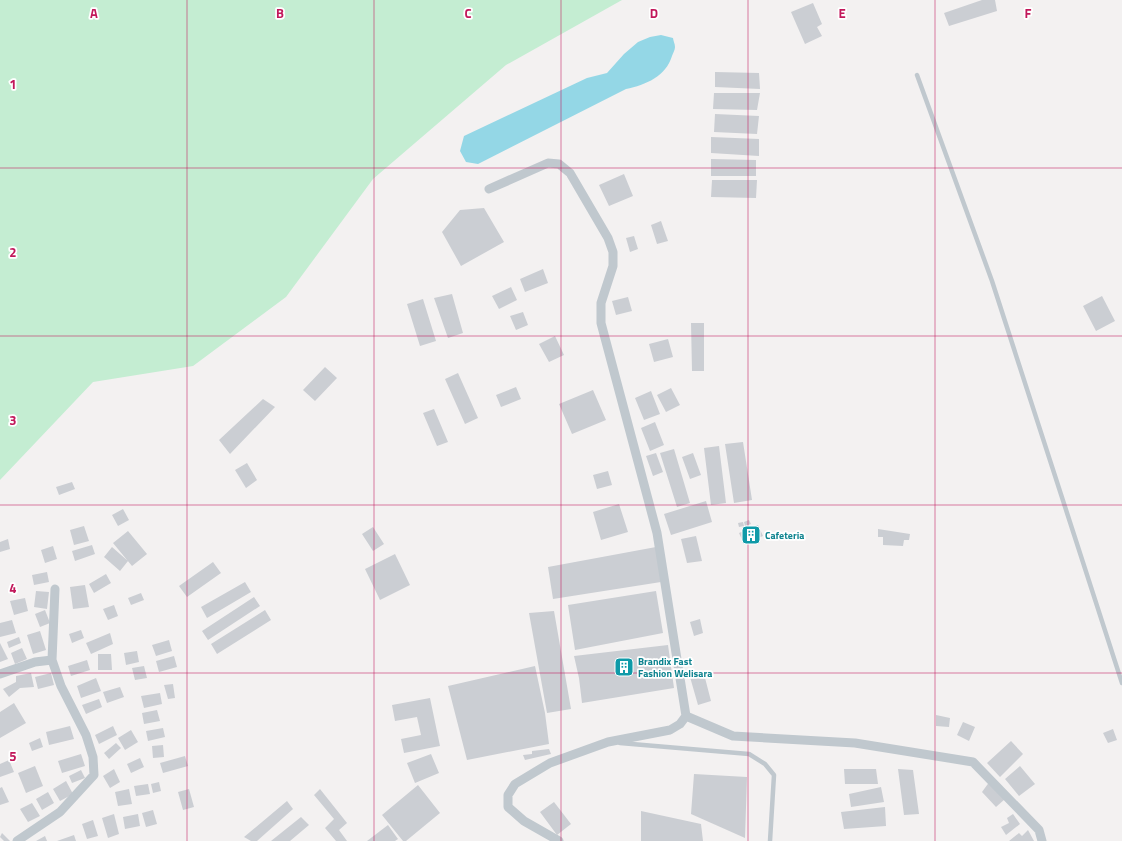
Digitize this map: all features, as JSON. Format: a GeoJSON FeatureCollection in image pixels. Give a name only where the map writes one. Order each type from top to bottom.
{"type":"FeatureCollection","features":[{"type":"Feature","properties":{"kind":"street"},"geometry":{"type":"LineString","coordinates":[[489,190],[548,163],[559,164],[570,173],[608,238],[613,252],[613,266],[601,303],[601,323],[657,533],[686,716],[680,724],[670,730],[608,742],[550,763],[515,784],[508,795],[508,807],[524,821],[559,841]]}},
{"type":"Feature","properties":{"kind":"street"},"geometry":{"type":"LineString","coordinates":[[17,841],[60,812],[94,775],[93,757],[86,736],[61,686],[52,660],[55,589]]}},
{"type":"Feature","properties":{"kind":"street"},"geometry":{"type":"LineString","coordinates":[[0,674],[35,662],[52,660]]}},
{"type":"Feature","properties":{"kind":"street"},"geometry":{"type":"LineString","coordinates":[[686,716],[733,736],[855,743],[973,762],[1039,830],[1042,841]]}},
{"type":"Feature","properties":{"kind":"lane"},"geometry":{"type":"LineString","coordinates":[[916,75],[992,281],[1122,683]]}},
{"type":"Feature","properties":{"kind":"lane"},"geometry":{"type":"LineString","coordinates":[[608,742],[749,754],[765,764],[774,775],[770,841]]}},
{"type":"Feature","properties":{"kind":"green space"},"geometry":{"type":"Polygon","coordinates":[[[0,0],[622,0],[506,65],[373,179],[286,297],[193,366],[93,382],[0,480],[0,0]]]}},
{"type":"Feature","properties":{"kind":"water"},"geometry":{"type":"Polygon","coordinates":[[[661,35],[673,38],[675,48],[665,69],[648,82],[626,89],[478,164],[466,162],[460,151],[464,136],[587,78],[607,73],[624,54],[638,42],[650,37],[661,35]]]}},
{"type":"Feature","properties":{"kind":"building"},"geometry":{"type":"Polygon","coordinates":[[[982,0],[995,0],[997,11],[949,26],[944,13],[982,0]]]}},
{"type":"Feature","properties":{"kind":"building"},"geometry":{"type":"Polygon","coordinates":[[[813,3],[822,24],[817,27],[822,36],[805,44],[791,12],[813,3]]]}},
{"type":"Feature","properties":{"kind":"building"},"geometry":{"type":"Polygon","coordinates":[[[715,72],[759,73],[760,89],[715,87],[715,72]]]}},
{"type":"Feature","properties":{"kind":"building"},"geometry":{"type":"Polygon","coordinates":[[[714,93],[760,93],[757,110],[713,109],[714,93]]]}},
{"type":"Feature","properties":{"kind":"building"},"geometry":{"type":"Polygon","coordinates":[[[715,114],[759,116],[757,134],[714,132],[715,114]]]}},
{"type":"Feature","properties":{"kind":"building"},"geometry":{"type":"Polygon","coordinates":[[[711,137],[759,139],[759,156],[711,153],[711,137]]]}},
{"type":"Feature","properties":{"kind":"building"},"geometry":{"type":"Polygon","coordinates":[[[711,159],[756,160],[756,176],[711,176],[711,159]]]}},
{"type":"Feature","properties":{"kind":"building"},"geometry":{"type":"Polygon","coordinates":[[[624,174],[633,196],[609,206],[599,185],[624,174]]]}},
{"type":"Feature","properties":{"kind":"building"},"geometry":{"type":"Polygon","coordinates":[[[712,180],[757,180],[756,198],[711,197],[712,180]]]}},
{"type":"Feature","properties":{"kind":"building"},"geometry":{"type":"Polygon","coordinates":[[[484,208],[504,242],[461,266],[442,232],[460,210],[484,208]]]}},
{"type":"Feature","properties":{"kind":"building"},"geometry":{"type":"Polygon","coordinates":[[[661,221],[668,241],[657,244],[651,225],[661,221]]]}},
{"type":"Feature","properties":{"kind":"building"},"geometry":{"type":"Polygon","coordinates":[[[634,236],[638,249],[630,252],[626,238],[634,236]]]}},
{"type":"Feature","properties":{"kind":"building"},"geometry":{"type":"Polygon","coordinates":[[[543,269],[548,283],[525,292],[520,279],[543,269]]]}},
{"type":"Feature","properties":{"kind":"building"},"geometry":{"type":"Polygon","coordinates":[[[511,287],[517,300],[499,309],[492,296],[511,287]]]}},
{"type":"Feature","properties":{"kind":"building"},"geometry":{"type":"Polygon","coordinates":[[[452,294],[463,333],[448,338],[434,298],[452,294]]]}},
{"type":"Feature","properties":{"kind":"building"},"geometry":{"type":"Polygon","coordinates":[[[1102,296],[1115,321],[1096,331],[1083,306],[1102,296]]]}},
{"type":"Feature","properties":{"kind":"building"},"geometry":{"type":"Polygon","coordinates":[[[628,297],[632,311],[616,315],[612,301],[628,297]]]}},
{"type":"Feature","properties":{"kind":"building"},"geometry":{"type":"Polygon","coordinates":[[[423,299],[436,341],[420,346],[407,304],[423,299]]]}},
{"type":"Feature","properties":{"kind":"building"},"geometry":{"type":"Polygon","coordinates":[[[523,312],[528,325],[516,330],[510,316],[523,312]]]}},
{"type":"Feature","properties":{"kind":"building"},"geometry":{"type":"Polygon","coordinates":[[[691,323],[704,323],[704,371],[692,371],[691,323]]]}},
{"type":"Feature","properties":{"kind":"building"},"geometry":{"type":"Polygon","coordinates":[[[555,336],[564,355],[549,362],[539,344],[555,336]]]}},
{"type":"Feature","properties":{"kind":"building"},"geometry":{"type":"Polygon","coordinates":[[[668,339],[673,357],[654,362],[649,344],[668,339]]]}},
{"type":"Feature","properties":{"kind":"building"},"geometry":{"type":"Polygon","coordinates":[[[325,367],[337,378],[315,401],[303,390],[325,367]]]}},
{"type":"Feature","properties":{"kind":"building"},"geometry":{"type":"Polygon","coordinates":[[[458,373],[478,418],[465,424],[445,379],[458,373]]]}},
{"type":"Feature","properties":{"kind":"building"},"geometry":{"type":"Polygon","coordinates":[[[516,387],[521,399],[501,407],[496,395],[516,387]]]}},
{"type":"Feature","properties":{"kind":"building"},"geometry":{"type":"Polygon","coordinates":[[[671,388],[680,405],[666,412],[657,395],[671,388]]]}},
{"type":"Feature","properties":{"kind":"building"},"geometry":{"type":"Polygon","coordinates":[[[593,390],[606,420],[572,434],[559,404],[593,390]]]}},
{"type":"Feature","properties":{"kind":"building"},"geometry":{"type":"Polygon","coordinates":[[[651,391],[660,414],[644,420],[635,398],[651,391]]]}},
{"type":"Feature","properties":{"kind":"building"},"geometry":{"type":"Polygon","coordinates":[[[263,399],[275,407],[230,454],[219,440],[263,399]]]}},
{"type":"Feature","properties":{"kind":"building"},"geometry":{"type":"Polygon","coordinates":[[[434,409],[448,442],[437,446],[423,413],[434,409]]]}},
{"type":"Feature","properties":{"kind":"building"},"geometry":{"type":"Polygon","coordinates":[[[655,422],[664,445],[650,451],[641,428],[655,422]]]}},
{"type":"Feature","properties":{"kind":"building"},"geometry":{"type":"Polygon","coordinates":[[[743,442],[752,500],[734,503],[725,444],[743,442]]]}},
{"type":"Feature","properties":{"kind":"building"},"geometry":{"type":"Polygon","coordinates":[[[719,446],[726,503],[711,505],[704,448],[719,446]]]}},
{"type":"Feature","properties":{"kind":"building"},"geometry":{"type":"Polygon","coordinates":[[[674,449],[690,503],[677,507],[660,453],[674,449]]]}},
{"type":"Feature","properties":{"kind":"building"},"geometry":{"type":"Polygon","coordinates":[[[656,453],[663,472],[653,476],[646,456],[656,453]]]}},
{"type":"Feature","properties":{"kind":"building"},"geometry":{"type":"Polygon","coordinates":[[[693,453],[701,475],[690,479],[682,457],[693,453]]]}},
{"type":"Feature","properties":{"kind":"building"},"geometry":{"type":"Polygon","coordinates":[[[247,463],[257,480],[246,488],[235,470],[247,463]]]}},
{"type":"Feature","properties":{"kind":"building"},"geometry":{"type":"Polygon","coordinates":[[[608,471],[612,485],[597,489],[593,475],[608,471]]]}},
{"type":"Feature","properties":{"kind":"building"},"geometry":{"type":"Polygon","coordinates":[[[72,482],[75,489],[59,495],[56,487],[72,482]]]}},
{"type":"Feature","properties":{"kind":"building"},"geometry":{"type":"Polygon","coordinates":[[[706,501],[712,522],[671,535],[664,514],[706,501]]]}},
{"type":"Feature","properties":{"kind":"building"},"geometry":{"type":"Polygon","coordinates":[[[619,504],[628,532],[601,540],[593,512],[619,504]]]}},
{"type":"Feature","properties":{"kind":"building"},"geometry":{"type":"Polygon","coordinates":[[[123,509],[129,520],[118,526],[112,515],[123,509]]]}},
{"type":"Feature","properties":{"kind":"building"},"geometry":{"type":"Polygon","coordinates":[[[749,520],[751,524],[745,526],[744,522],[749,520]]]}},
{"type":"Feature","properties":{"kind":"building"},"geometry":{"type":"Polygon","coordinates":[[[743,522],[744,526],[739,527],[738,523],[743,522]]]}},
{"type":"Feature","properties":{"kind":"building","name":"Cafeteria"},"geometry":{"type":"Polygon","coordinates":[[[758,525],[763,536],[744,544],[739,533],[758,525]]]}},
{"type":"Feature","properties":{"kind":"building"},"geometry":{"type":"Polygon","coordinates":[[[84,526],[89,541],[74,545],[70,530],[84,526]]]}},
{"type":"Feature","properties":{"kind":"building"},"geometry":{"type":"Polygon","coordinates":[[[373,527],[384,544],[373,551],[362,534],[373,527]]]}},
{"type":"Feature","properties":{"kind":"building"},"geometry":{"type":"Polygon","coordinates":[[[878,529],[910,534],[909,540],[904,540],[903,546],[883,545],[883,537],[878,537],[878,529]]]}},
{"type":"Feature","properties":{"kind":"building"},"geometry":{"type":"Polygon","coordinates":[[[128,531],[147,554],[132,566],[113,543],[128,531]]]}},
{"type":"Feature","properties":{"kind":"building"},"geometry":{"type":"Polygon","coordinates":[[[696,536],[702,561],[687,563],[681,539],[696,536]]]}},
{"type":"Feature","properties":{"kind":"building"},"geometry":{"type":"Polygon","coordinates":[[[8,539],[10,549],[0,552],[0,542],[8,539]]]}},
{"type":"Feature","properties":{"kind":"building"},"geometry":{"type":"Polygon","coordinates":[[[92,545],[95,554],[75,561],[72,551],[92,545]]]}},
{"type":"Feature","properties":{"kind":"building"},"geometry":{"type":"Polygon","coordinates":[[[53,546],[57,559],[45,563],[41,550],[53,546]]]}},
{"type":"Feature","properties":{"kind":"building"},"geometry":{"type":"Polygon","coordinates":[[[112,547],[128,561],[120,571],[104,557],[112,547]]]}},
{"type":"Feature","properties":{"kind":"building"},"geometry":{"type":"Polygon","coordinates":[[[656,547],[661,582],[553,599],[548,567],[656,547]]]}},
{"type":"Feature","properties":{"kind":"building"},"geometry":{"type":"Polygon","coordinates":[[[395,554],[410,585],[380,600],[365,569],[395,554]]]}},
{"type":"Feature","properties":{"kind":"building"},"geometry":{"type":"Polygon","coordinates":[[[213,562],[221,573],[187,597],[179,586],[213,562]]]}},
{"type":"Feature","properties":{"kind":"building"},"geometry":{"type":"Polygon","coordinates":[[[47,572],[49,582],[34,585],[32,575],[47,572]]]}},
{"type":"Feature","properties":{"kind":"building"},"geometry":{"type":"Polygon","coordinates":[[[106,574],[111,583],[94,593],[89,584],[106,574]]]}},
{"type":"Feature","properties":{"kind":"building"},"geometry":{"type":"Polygon","coordinates":[[[245,582],[251,592],[207,618],[201,607],[245,582]]]}},
{"type":"Feature","properties":{"kind":"building"},"geometry":{"type":"Polygon","coordinates":[[[85,585],[89,607],[73,609],[70,587],[85,585]]]}},
{"type":"Feature","properties":{"kind":"building"},"geometry":{"type":"Polygon","coordinates":[[[36,591],[49,592],[47,609],[34,607],[36,591]]]}},
{"type":"Feature","properties":{"kind":"building"},"geometry":{"type":"Polygon","coordinates":[[[656,591],[663,633],[575,650],[568,605],[656,591]]]}},
{"type":"Feature","properties":{"kind":"building"},"geometry":{"type":"Polygon","coordinates":[[[141,593],[144,600],[131,605],[128,598],[141,593]]]}},
{"type":"Feature","properties":{"kind":"building"},"geometry":{"type":"Polygon","coordinates":[[[254,597],[260,606],[208,640],[202,631],[254,597]]]}},
{"type":"Feature","properties":{"kind":"building"},"geometry":{"type":"Polygon","coordinates":[[[25,598],[28,611],[14,615],[10,601],[25,598]]]}},
{"type":"Feature","properties":{"kind":"building"},"geometry":{"type":"Polygon","coordinates":[[[114,605],[118,616],[108,620],[103,609],[114,605]]]}},
{"type":"Feature","properties":{"kind":"building"},"geometry":{"type":"Polygon","coordinates":[[[45,610],[50,623],[40,627],[35,614],[45,610]]]}},
{"type":"Feature","properties":{"kind":"building"},"geometry":{"type":"Polygon","coordinates":[[[265,610],[271,620],[217,654],[211,644],[265,610]]]}},
{"type":"Feature","properties":{"kind":"building"},"geometry":{"type":"Polygon","coordinates":[[[554,611],[571,709],[547,713],[529,613],[554,611]]]}},
{"type":"Feature","properties":{"kind":"building"},"geometry":{"type":"Polygon","coordinates":[[[700,619],[703,633],[694,636],[690,622],[700,619]]]}},
{"type":"Feature","properties":{"kind":"building"},"geometry":{"type":"Polygon","coordinates":[[[12,620],[16,633],[0,637],[0,623],[12,620]]]}},
{"type":"Feature","properties":{"kind":"building"},"geometry":{"type":"Polygon","coordinates":[[[81,630],[84,638],[72,643],[69,634],[81,630]]]}},
{"type":"Feature","properties":{"kind":"building"},"geometry":{"type":"Polygon","coordinates":[[[40,631],[46,650],[33,654],[27,635],[40,631]]]}},
{"type":"Feature","properties":{"kind":"building"},"geometry":{"type":"Polygon","coordinates":[[[110,633],[113,644],[91,654],[86,643],[110,633]]]}},
{"type":"Feature","properties":{"kind":"building"},"geometry":{"type":"Polygon","coordinates":[[[19,637],[21,643],[9,648],[7,642],[19,637]]]}},
{"type":"Feature","properties":{"kind":"building"},"geometry":{"type":"Polygon","coordinates":[[[169,640],[172,651],[156,656],[152,645],[169,640]]]}},
{"type":"Feature","properties":{"kind":"building"},"geometry":{"type":"Polygon","coordinates":[[[0,643],[8,659],[0,662],[0,643]]]}},
{"type":"Feature","properties":{"kind":"building","name":"Brandix Fast Fashion Welisara"},"geometry":{"type":"Polygon","coordinates":[[[668,645],[674,688],[582,703],[579,678],[574,656],[668,645]]]}},
{"type":"Feature","properties":{"kind":"building"},"geometry":{"type":"Polygon","coordinates":[[[22,648],[27,659],[15,664],[11,653],[22,648]]]}},
{"type":"Feature","properties":{"kind":"building"},"geometry":{"type":"Polygon","coordinates":[[[137,651],[139,662],[126,665],[124,653],[137,651]]]}},
{"type":"Feature","properties":{"kind":"building"},"geometry":{"type":"Polygon","coordinates":[[[98,654],[111,654],[112,670],[98,670],[98,654]]]}},
{"type":"Feature","properties":{"kind":"building"},"geometry":{"type":"Polygon","coordinates":[[[174,656],[177,667],[159,672],[156,661],[174,656]]]}},
{"type":"Feature","properties":{"kind":"building"},"geometry":{"type":"Polygon","coordinates":[[[87,660],[90,670],[71,676],[68,666],[87,660]]]}},
{"type":"Feature","properties":{"kind":"building"},"geometry":{"type":"Polygon","coordinates":[[[144,666],[147,678],[135,680],[132,668],[144,666]]]}},
{"type":"Feature","properties":{"kind":"building"},"geometry":{"type":"Polygon","coordinates":[[[535,666],[545,713],[549,744],[467,760],[448,686],[535,666]]]}},
{"type":"Feature","properties":{"kind":"building"},"geometry":{"type":"Polygon","coordinates":[[[31,673],[34,687],[20,688],[9,697],[3,689],[16,682],[16,676],[31,673]]]}},
{"type":"Feature","properties":{"kind":"building"},"geometry":{"type":"Polygon","coordinates":[[[51,673],[54,685],[38,689],[35,677],[51,673]]]}},
{"type":"Feature","properties":{"kind":"building"},"geometry":{"type":"Polygon","coordinates":[[[704,674],[711,701],[698,705],[690,677],[704,674]]]}},
{"type":"Feature","properties":{"kind":"building"},"geometry":{"type":"Polygon","coordinates":[[[96,678],[101,691],[81,698],[77,686],[96,678]]]}},
{"type":"Feature","properties":{"kind":"building"},"geometry":{"type":"Polygon","coordinates":[[[173,684],[175,698],[168,699],[164,685],[173,684]]]}},
{"type":"Feature","properties":{"kind":"building"},"geometry":{"type":"Polygon","coordinates":[[[120,687],[124,697],[107,703],[103,692],[120,687]]]}},
{"type":"Feature","properties":{"kind":"building"},"geometry":{"type":"Polygon","coordinates":[[[160,693],[162,704],[144,708],[141,696],[160,693]]]}},
{"type":"Feature","properties":{"kind":"building"},"geometry":{"type":"Polygon","coordinates":[[[430,698],[440,746],[404,753],[401,739],[421,735],[417,717],[395,721],[392,705],[430,698]]]}},
{"type":"Feature","properties":{"kind":"building"},"geometry":{"type":"Polygon","coordinates":[[[99,699],[102,707],[86,714],[82,705],[99,699]]]}},
{"type":"Feature","properties":{"kind":"building"},"geometry":{"type":"Polygon","coordinates":[[[14,703],[26,723],[0,738],[0,712],[14,703]]]}},
{"type":"Feature","properties":{"kind":"building"},"geometry":{"type":"Polygon","coordinates":[[[157,710],[160,721],[144,724],[142,713],[157,710]]]}},
{"type":"Feature","properties":{"kind":"building"},"geometry":{"type":"Polygon","coordinates":[[[936,715],[950,718],[949,727],[936,726],[936,715]]]}},
{"type":"Feature","properties":{"kind":"building"},"geometry":{"type":"Polygon","coordinates":[[[963,722],[975,727],[969,741],[957,735],[963,722]]]}},
{"type":"Feature","properties":{"kind":"building"},"geometry":{"type":"Polygon","coordinates":[[[70,726],[74,739],[49,745],[46,732],[70,726]]]}},
{"type":"Feature","properties":{"kind":"building"},"geometry":{"type":"Polygon","coordinates":[[[113,726],[117,735],[99,744],[95,735],[113,726]]]}},
{"type":"Feature","properties":{"kind":"building"},"geometry":{"type":"Polygon","coordinates":[[[163,728],[165,737],[148,741],[146,731],[163,728]]]}},
{"type":"Feature","properties":{"kind":"building"},"geometry":{"type":"Polygon","coordinates":[[[1113,729],[1117,740],[1108,743],[1103,733],[1113,729]]]}},
{"type":"Feature","properties":{"kind":"building"},"geometry":{"type":"Polygon","coordinates":[[[131,730],[138,742],[125,750],[118,738],[131,730]]]}},
{"type":"Feature","properties":{"kind":"building"},"geometry":{"type":"Polygon","coordinates":[[[40,738],[43,747],[32,751],[29,743],[40,738]]]}},
{"type":"Feature","properties":{"kind":"building"},"geometry":{"type":"Polygon","coordinates":[[[1011,741],[1023,754],[1000,777],[987,763],[1011,741]]]}},
{"type":"Feature","properties":{"kind":"building"},"geometry":{"type":"Polygon","coordinates":[[[116,743],[121,748],[109,759],[104,753],[116,743]]]}},
{"type":"Feature","properties":{"kind":"building"},"geometry":{"type":"Polygon","coordinates":[[[163,745],[164,757],[153,758],[152,746],[163,745]]]}},
{"type":"Feature","properties":{"kind":"building"},"geometry":{"type":"Polygon","coordinates":[[[549,749],[551,754],[525,760],[523,755],[532,754],[532,751],[549,749]]]}},
{"type":"Feature","properties":{"kind":"building"},"geometry":{"type":"Polygon","coordinates":[[[81,754],[85,766],[62,773],[58,761],[81,754]]]}},
{"type":"Feature","properties":{"kind":"building"},"geometry":{"type":"Polygon","coordinates":[[[431,754],[439,773],[415,783],[407,763],[431,754]]]}},
{"type":"Feature","properties":{"kind":"building"},"geometry":{"type":"Polygon","coordinates":[[[185,756],[188,766],[163,773],[160,763],[185,756]]]}},
{"type":"Feature","properties":{"kind":"building"},"geometry":{"type":"Polygon","coordinates":[[[140,758],[144,767],[131,773],[127,764],[140,758]]]}},
{"type":"Feature","properties":{"kind":"building"},"geometry":{"type":"Polygon","coordinates":[[[9,760],[14,772],[0,777],[0,764],[9,760]]]}},
{"type":"Feature","properties":{"kind":"building"},"geometry":{"type":"Polygon","coordinates":[[[35,766],[43,786],[26,793],[18,773],[35,766]]]}},
{"type":"Feature","properties":{"kind":"building"},"geometry":{"type":"Polygon","coordinates":[[[1020,766],[1035,784],[1019,796],[1005,779],[1020,766]]]}},
{"type":"Feature","properties":{"kind":"building"},"geometry":{"type":"Polygon","coordinates":[[[114,769],[120,782],[110,788],[103,776],[114,769]]]}},
{"type":"Feature","properties":{"kind":"building"},"geometry":{"type":"Polygon","coordinates":[[[844,769],[876,769],[878,784],[845,784],[844,769]]]}},
{"type":"Feature","properties":{"kind":"building"},"geometry":{"type":"Polygon","coordinates":[[[898,769],[913,770],[919,814],[904,815],[898,769]]]}},
{"type":"Feature","properties":{"kind":"building"},"geometry":{"type":"Polygon","coordinates":[[[81,770],[85,778],[72,783],[69,776],[81,770]]]}},
{"type":"Feature","properties":{"kind":"building"},"geometry":{"type":"Polygon","coordinates":[[[694,774],[747,777],[745,838],[691,814],[694,774]]]}},
{"type":"Feature","properties":{"kind":"building"},"geometry":{"type":"Polygon","coordinates":[[[66,781],[73,794],[60,801],[53,789],[66,781]]]}},
{"type":"Feature","properties":{"kind":"building"},"geometry":{"type":"Polygon","coordinates":[[[990,781],[1005,799],[996,807],[982,792],[990,781]]]}},
{"type":"Feature","properties":{"kind":"building"},"geometry":{"type":"Polygon","coordinates":[[[159,782],[161,791],[153,793],[151,784],[159,782]]]}},
{"type":"Feature","properties":{"kind":"building"},"geometry":{"type":"Polygon","coordinates":[[[148,784],[150,794],[136,796],[134,786],[148,784]]]}},
{"type":"Feature","properties":{"kind":"building"},"geometry":{"type":"Polygon","coordinates":[[[418,785],[440,813],[406,841],[403,841],[382,815],[418,785]]]}},
{"type":"Feature","properties":{"kind":"building"},"geometry":{"type":"Polygon","coordinates":[[[2,787],[9,802],[0,805],[0,788],[2,787]]]}},
{"type":"Feature","properties":{"kind":"building"},"geometry":{"type":"Polygon","coordinates":[[[881,787],[884,802],[851,807],[849,794],[881,787]]]}},
{"type":"Feature","properties":{"kind":"building"},"geometry":{"type":"Polygon","coordinates":[[[129,789],[132,804],[118,806],[115,792],[129,789]]]}},
{"type":"Feature","properties":{"kind":"building"},"geometry":{"type":"Polygon","coordinates":[[[189,789],[194,807],[183,810],[178,792],[189,789]]]}},
{"type":"Feature","properties":{"kind":"building"},"geometry":{"type":"Polygon","coordinates":[[[320,789],[347,823],[339,830],[347,841],[336,841],[325,828],[334,819],[314,795],[320,789]]]}},
{"type":"Feature","properties":{"kind":"building"},"geometry":{"type":"Polygon","coordinates":[[[48,792],[54,803],[42,810],[36,799],[48,792]]]}},
{"type":"Feature","properties":{"kind":"building"},"geometry":{"type":"Polygon","coordinates":[[[287,801],[293,809],[257,841],[251,841],[244,837],[287,801]]]}},
{"type":"Feature","properties":{"kind":"building"},"geometry":{"type":"Polygon","coordinates":[[[554,802],[571,824],[557,835],[540,812],[554,802]]]}},
{"type":"Feature","properties":{"kind":"building"},"geometry":{"type":"Polygon","coordinates":[[[32,803],[40,816],[28,822],[20,809],[32,803]]]}},
{"type":"Feature","properties":{"kind":"building"},"geometry":{"type":"Polygon","coordinates":[[[885,807],[886,826],[844,829],[841,812],[885,807]]]}},
{"type":"Feature","properties":{"kind":"building"},"geometry":{"type":"Polygon","coordinates":[[[153,810],[157,824],[146,827],[142,813],[153,810]]]}},
{"type":"Feature","properties":{"kind":"building"},"geometry":{"type":"Polygon","coordinates":[[[641,811],[701,824],[703,841],[641,841],[641,811]]]}},
{"type":"Feature","properties":{"kind":"building"},"geometry":{"type":"Polygon","coordinates":[[[114,814],[119,834],[108,838],[102,818],[114,814]]]}},
{"type":"Feature","properties":{"kind":"building"},"geometry":{"type":"Polygon","coordinates":[[[138,814],[140,826],[125,829],[123,817],[138,814]]]}},
{"type":"Feature","properties":{"kind":"building"},"geometry":{"type":"Polygon","coordinates":[[[1013,814],[1020,824],[1006,835],[1001,827],[1009,823],[1007,818],[1013,814]]]}},
{"type":"Feature","properties":{"kind":"building"},"geometry":{"type":"Polygon","coordinates":[[[301,817],[309,825],[290,841],[271,841],[301,817]]]}},
{"type":"Feature","properties":{"kind":"building"},"geometry":{"type":"Polygon","coordinates":[[[93,820],[98,836],[87,839],[82,824],[93,820]]]}},
{"type":"Feature","properties":{"kind":"building"},"geometry":{"type":"Polygon","coordinates":[[[388,825],[398,839],[395,841],[367,841],[388,825]]]}},
{"type":"Feature","properties":{"kind":"building"},"geometry":{"type":"Polygon","coordinates":[[[1028,830],[1034,841],[1009,841],[1019,833],[1022,836],[1028,830]]]}},
{"type":"Feature","properties":{"kind":"building"},"geometry":{"type":"Polygon","coordinates":[[[2,833],[10,841],[4,841],[0,837],[2,833]]]}},
{"type":"Feature","properties":{"kind":"building"},"geometry":{"type":"Polygon","coordinates":[[[74,835],[76,841],[57,841],[74,835]]]}},
{"type":"Feature","properties":{"kind":"building"},"geometry":{"type":"Polygon","coordinates":[[[45,836],[47,841],[36,841],[45,836]]]}},
{"type":"Feature","properties":{"kind":"place","name":"Cafeteria"},"geometry":{"type":"Point","coordinates":[751,535]}},
{"type":"Feature","properties":{"kind":"place","name":"Brandix Fast Fashion Welisara"},"geometry":{"type":"Point","coordinates":[624,667]}}]}
